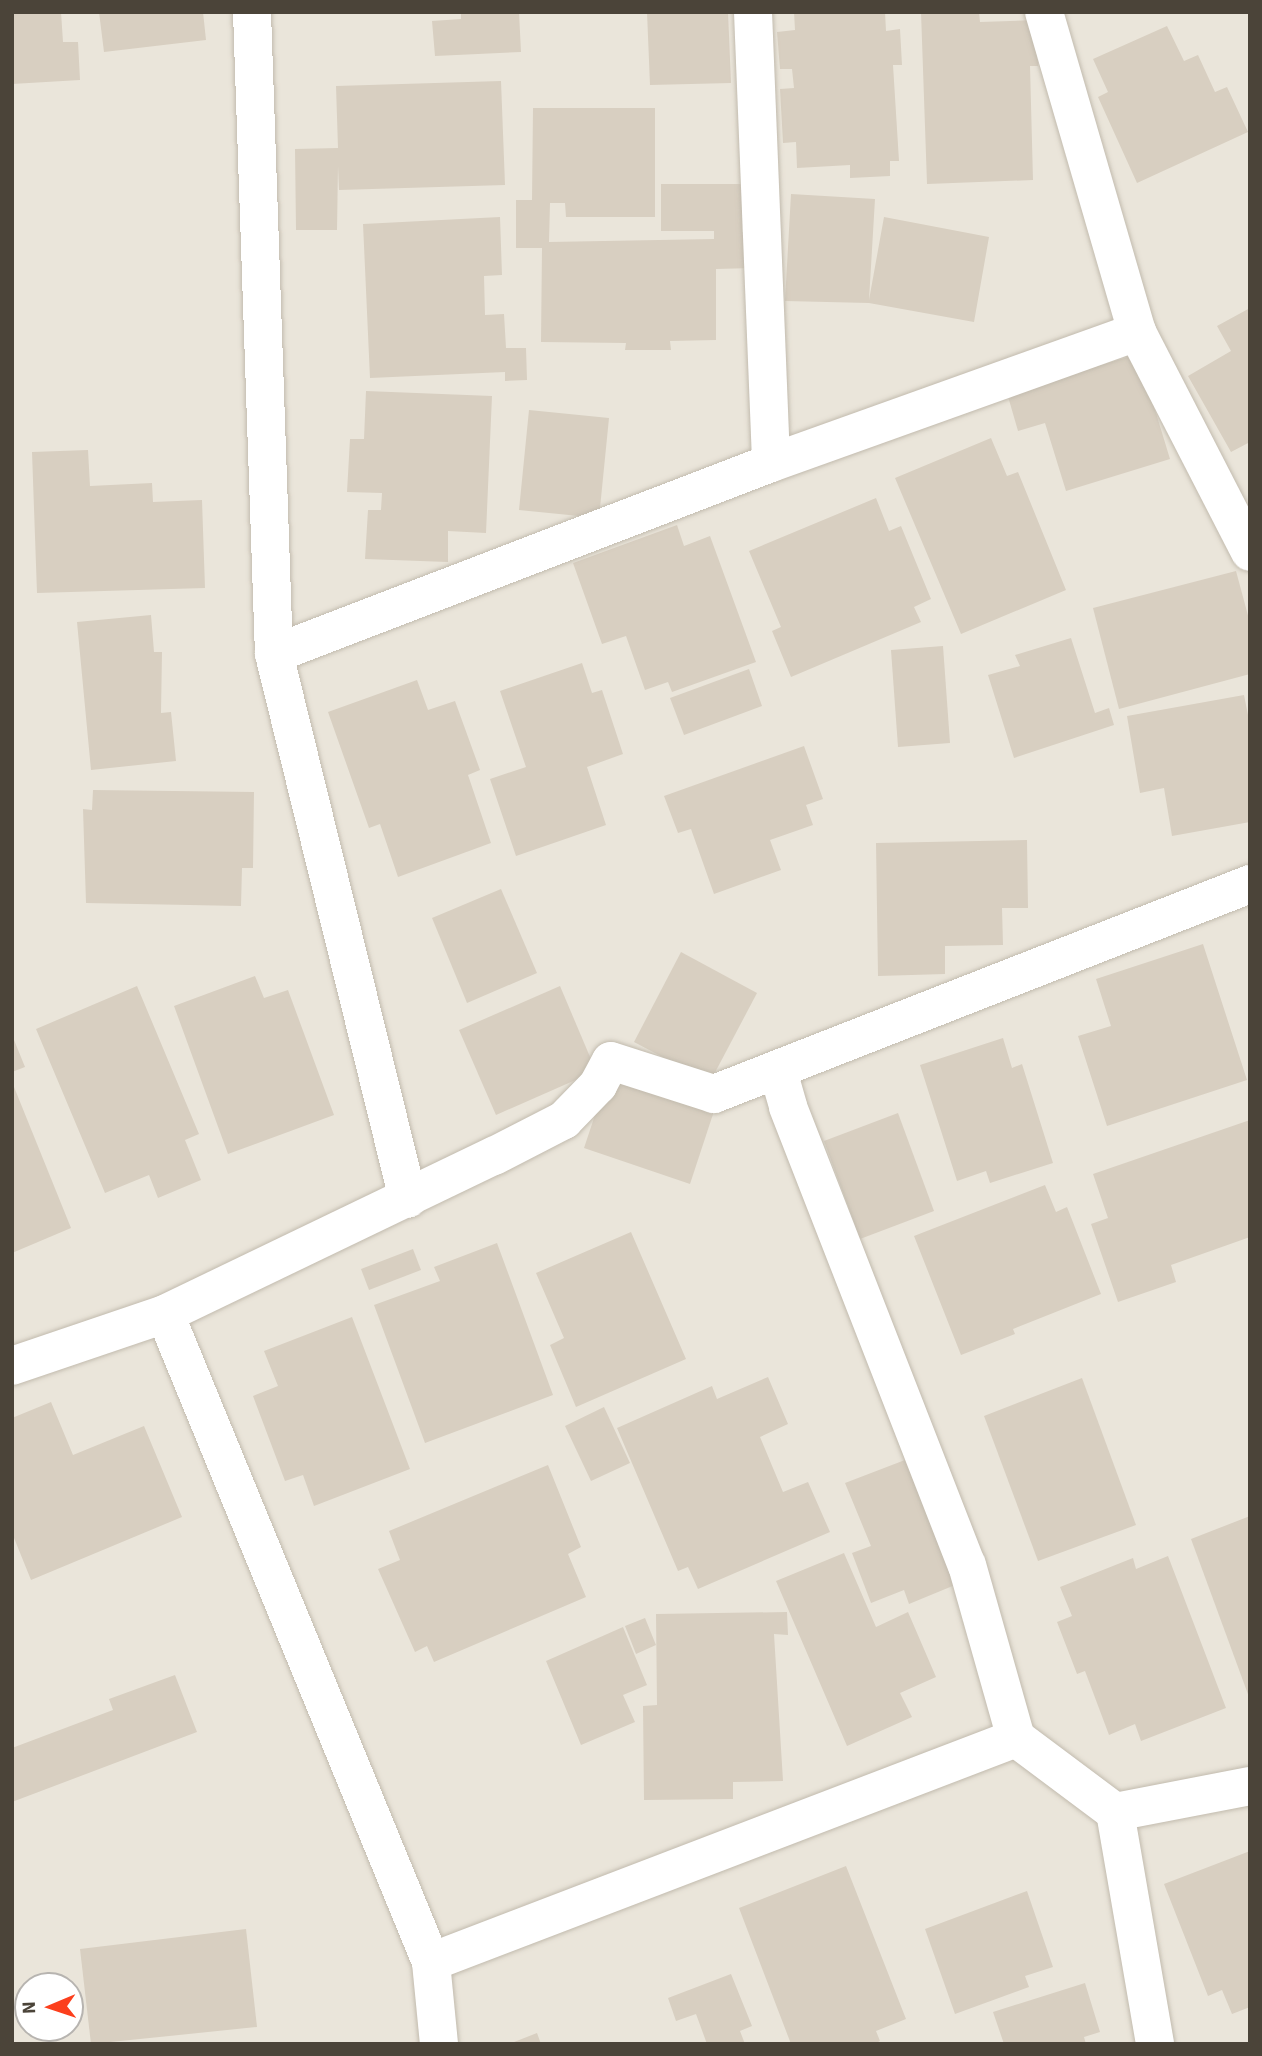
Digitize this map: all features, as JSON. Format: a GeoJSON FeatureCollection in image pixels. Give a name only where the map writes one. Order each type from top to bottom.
{"type":"FeatureCollection","features":[{"type":"Feature","properties":{"kind":"street"},"geometry":{"type":"LineString","coordinates":[[252,12],[274,654],[408,1199]]}},
{"type":"Feature","properties":{"kind":"street"},"geometry":{"type":"LineString","coordinates":[[753,12],[771,463]]}},
{"type":"Feature","properties":{"kind":"street"},"geometry":{"type":"LineString","coordinates":[[1044,12],[1137,332],[1250,552]]}},
{"type":"Feature","properties":{"kind":"street"},"geometry":{"type":"LineString","coordinates":[[274,654],[771,463],[1137,332]]}},
{"type":"Feature","properties":{"kind":"street"},"geometry":{"type":"LineString","coordinates":[[12,1366],[165,1314],[408,1199],[565,1120],[598,1085],[611,1060],[714,1094],[1250,884]]}},
{"type":"Feature","properties":{"kind":"street"},"geometry":{"type":"LineString","coordinates":[[778,1071],[788,1107],[967,1565],[1016,1738],[1115,1812],[1155,2044]]}},
{"type":"Feature","properties":{"kind":"street"},"geometry":{"type":"LineString","coordinates":[[165,1314],[431,1962],[439,2044]]}},
{"type":"Feature","properties":{"kind":"street"},"geometry":{"type":"LineString","coordinates":[[431,1962],[1016,1738]]}},
{"type":"Feature","properties":{"kind":"street"},"geometry":{"type":"LineString","coordinates":[[1115,1812],[1250,1786]]}},
{"type":"Feature","properties":{"kind":"shaded area"},"geometry":{"type":"Polygon","coordinates":[[[12,12],[1250,12],[1250,2044],[12,2044],[12,12]]]}},
{"type":"Feature","properties":{"kind":"building"},"geometry":{"type":"Polygon","coordinates":[[[12,12],[61,12],[63,42],[78,42],[80,80],[12,84],[12,12]]]}},
{"type":"Feature","properties":{"kind":"building"},"geometry":{"type":"Polygon","coordinates":[[[99,12],[203,12],[206,40],[104,52],[99,12]]]}},
{"type":"Feature","properties":{"kind":"building"},"geometry":{"type":"Polygon","coordinates":[[[461,12],[519,12],[521,52],[435,56],[432,21],[461,19],[461,12]]]}},
{"type":"Feature","properties":{"kind":"building"},"geometry":{"type":"Polygon","coordinates":[[[647,12],[728,12],[731,83],[650,85],[647,12]]]}},
{"type":"Feature","properties":{"kind":"building"},"geometry":{"type":"Polygon","coordinates":[[[794,12],[885,12],[886,31],[900,29],[902,65],[893,65],[899,161],[890,161],[890,176],[850,178],[850,165],[797,168],[796,142],[783,143],[780,89],[794,88],[792,69],[780,69],[777,32],[795,30],[794,12]]]}},
{"type":"Feature","properties":{"kind":"building"},"geometry":{"type":"Polygon","coordinates":[[[921,12],[979,12],[980,22],[1037,20],[1038,66],[1030,66],[1033,180],[927,184],[921,12]]]}},
{"type":"Feature","properties":{"kind":"building"},"geometry":{"type":"Polygon","coordinates":[[[1167,26],[1184,61],[1198,55],[1215,92],[1227,87],[1248,132],[1137,183],[1098,97],[1108,92],[1093,59],[1167,26]]]}},
{"type":"Feature","properties":{"kind":"building"},"geometry":{"type":"Polygon","coordinates":[[[501,81],[505,185],[339,190],[338,166],[337,230],[296,230],[295,149],[338,148],[336,86],[501,81]]]}},
{"type":"Feature","properties":{"kind":"building"},"geometry":{"type":"Polygon","coordinates":[[[533,108],[655,108],[655,217],[566,217],[565,203],[550,203],[549,242],[714,239],[714,231],[661,231],[661,184],[742,184],[742,232],[753,232],[753,268],[716,269],[716,340],[670,341],[671,350],[625,350],[626,343],[541,342],[542,248],[516,248],[516,200],[532,200],[533,108]]]}},
{"type":"Feature","properties":{"kind":"building"},"geometry":{"type":"Polygon","coordinates":[[[791,194],[875,199],[869,300],[884,217],[989,237],[974,322],[869,303],[785,301],[791,194]]]}},
{"type":"Feature","properties":{"kind":"building"},"geometry":{"type":"Polygon","coordinates":[[[500,217],[502,275],[484,276],[485,315],[504,314],[506,348],[526,348],[527,380],[505,381],[505,372],[370,378],[363,224],[500,217]]]}},
{"type":"Feature","properties":{"kind":"building"},"geometry":{"type":"Polygon","coordinates":[[[1250,308],[1250,442],[1231,452],[1188,376],[1231,351],[1217,326],[1250,308]]]}},
{"type":"Feature","properties":{"kind":"building"},"geometry":{"type":"Polygon","coordinates":[[[1138,354],[1170,459],[1066,491],[1045,423],[1018,431],[1007,393],[1138,354]]]}},
{"type":"Feature","properties":{"kind":"building"},"geometry":{"type":"Polygon","coordinates":[[[366,391],[492,396],[486,533],[448,531],[448,562],[365,559],[368,510],[381,510],[382,493],[347,492],[350,439],[364,439],[366,391]]]}},
{"type":"Feature","properties":{"kind":"building"},"geometry":{"type":"Polygon","coordinates":[[[529,410],[609,418],[599,518],[519,510],[529,410]]]}},
{"type":"Feature","properties":{"kind":"building"},"geometry":{"type":"Polygon","coordinates":[[[991,438],[1007,476],[1018,472],[1066,590],[961,634],[895,478],[991,438]]]}},
{"type":"Feature","properties":{"kind":"building"},"geometry":{"type":"Polygon","coordinates":[[[88,450],[90,486],[152,483],[153,502],[202,500],[205,588],[37,593],[32,452],[88,450]]]}},
{"type":"Feature","properties":{"kind":"building"},"geometry":{"type":"Polygon","coordinates":[[[876,498],[889,531],[901,526],[931,599],[914,607],[921,622],[791,677],[772,631],[781,627],[749,551],[876,498]]]}},
{"type":"Feature","properties":{"kind":"building"},"geometry":{"type":"Polygon","coordinates":[[[677,525],[684,546],[710,536],[756,662],[672,692],[668,682],[645,690],[626,636],[602,644],[573,563],[677,525]]]}},
{"type":"Feature","properties":{"kind":"building"},"geometry":{"type":"Polygon","coordinates":[[[1236,571],[1250,623],[1250,674],[1119,709],[1093,608],[1236,571]]]}},
{"type":"Feature","properties":{"kind":"building"},"geometry":{"type":"Polygon","coordinates":[[[151,615],[154,652],[162,652],[161,713],[171,712],[176,761],[91,770],[77,622],[151,615]]]}},
{"type":"Feature","properties":{"kind":"building"},"geometry":{"type":"Polygon","coordinates":[[[1071,638],[1095,713],[1109,708],[1114,725],[1014,758],[988,675],[1020,666],[1015,655],[1071,638]]]}},
{"type":"Feature","properties":{"kind":"building"},"geometry":{"type":"Polygon","coordinates":[[[943,646],[950,743],[898,747],[891,650],[943,646]]]}},
{"type":"Feature","properties":{"kind":"building"},"geometry":{"type":"Polygon","coordinates":[[[582,663],[592,693],[602,690],[623,754],[587,767],[606,825],[516,856],[490,779],[526,767],[500,691],[582,663]]]}},
{"type":"Feature","properties":{"kind":"building"},"geometry":{"type":"Polygon","coordinates":[[[749,669],[762,706],[684,735],[670,698],[749,669]]]}},
{"type":"Feature","properties":{"kind":"building"},"geometry":{"type":"Polygon","coordinates":[[[417,680],[428,710],[455,701],[480,770],[468,775],[491,843],[398,877],[380,824],[369,828],[328,712],[417,680]]]}},
{"type":"Feature","properties":{"kind":"building"},"geometry":{"type":"Polygon","coordinates":[[[1244,695],[1250,725],[1250,822],[1172,836],[1164,788],[1140,793],[1127,716],[1244,695]]]}},
{"type":"Feature","properties":{"kind":"building"},"geometry":{"type":"Polygon","coordinates":[[[804,746],[823,799],[806,805],[813,825],[770,840],[781,870],[714,894],[691,829],[678,833],[664,796],[804,746]]]}},
{"type":"Feature","properties":{"kind":"building"},"geometry":{"type":"Polygon","coordinates":[[[93,790],[254,792],[253,868],[242,868],[241,906],[86,903],[83,809],[92,810],[93,790]]]}},
{"type":"Feature","properties":{"kind":"building"},"geometry":{"type":"Polygon","coordinates":[[[1027,840],[1028,908],[1002,908],[1003,945],[945,946],[945,974],[878,976],[876,843],[1027,840]]]}},
{"type":"Feature","properties":{"kind":"building"},"geometry":{"type":"Polygon","coordinates":[[[501,889],[537,973],[467,1003],[432,918],[501,889]]]}},
{"type":"Feature","properties":{"kind":"building"},"geometry":{"type":"Polygon","coordinates":[[[1203,944],[1247,1080],[1107,1126],[1078,1036],[1111,1026],[1096,979],[1203,944]]]}},
{"type":"Feature","properties":{"kind":"building"},"geometry":{"type":"Polygon","coordinates":[[[681,952],[757,993],[710,1082],[634,1042],[681,952]]]}},
{"type":"Feature","properties":{"kind":"building"},"geometry":{"type":"Polygon","coordinates":[[[255,976],[264,998],[288,990],[334,1115],[228,1154],[174,1006],[255,976]]]}},
{"type":"Feature","properties":{"kind":"building"},"geometry":{"type":"Polygon","coordinates":[[[137,986],[199,1134],[185,1140],[201,1180],[158,1198],[149,1175],[105,1193],[36,1029],[137,986]]]}},
{"type":"Feature","properties":{"kind":"building"},"geometry":{"type":"Polygon","coordinates":[[[560,986],[596,1071],[496,1115],[459,1030],[560,986]]]}},
{"type":"Feature","properties":{"kind":"building"},"geometry":{"type":"Polygon","coordinates":[[[12,1035],[25,1067],[12,1072],[12,1035]]]}},
{"type":"Feature","properties":{"kind":"building"},"geometry":{"type":"Polygon","coordinates":[[[1003,1038],[1012,1068],[1022,1064],[1053,1163],[990,1183],[986,1171],[957,1181],[920,1065],[1003,1038]]]}},
{"type":"Feature","properties":{"kind":"building"},"geometry":{"type":"Polygon","coordinates":[[[611,1067],[717,1102],[690,1184],[584,1148],[611,1067]]]}},
{"type":"Feature","properties":{"kind":"building"},"geometry":{"type":"Polygon","coordinates":[[[12,1082],[71,1228],[12,1253],[12,1082]]]}},
{"type":"Feature","properties":{"kind":"building"},"geometry":{"type":"Polygon","coordinates":[[[898,1113],[934,1211],[860,1239],[824,1141],[898,1113]]]}},
{"type":"Feature","properties":{"kind":"building"},"geometry":{"type":"Polygon","coordinates":[[[1250,1120],[1250,1237],[1171,1265],[1176,1282],[1118,1302],[1091,1224],[1108,1218],[1093,1174],[1250,1120]]]}},
{"type":"Feature","properties":{"kind":"building"},"geometry":{"type":"Polygon","coordinates":[[[1045,1185],[1056,1212],[1067,1207],[1101,1294],[1013,1329],[1015,1334],[961,1355],[914,1236],[1045,1185]]]}},
{"type":"Feature","properties":{"kind":"building"},"geometry":{"type":"Polygon","coordinates":[[[631,1232],[686,1359],[576,1407],[550,1345],[564,1338],[536,1273],[631,1232]]]}},
{"type":"Feature","properties":{"kind":"building"},"geometry":{"type":"Polygon","coordinates":[[[497,1243],[553,1395],[425,1443],[374,1305],[440,1281],[434,1267],[497,1243]]]}},
{"type":"Feature","properties":{"kind":"building"},"geometry":{"type":"Polygon","coordinates":[[[413,1249],[421,1270],[369,1290],[361,1269],[413,1249]]]}},
{"type":"Feature","properties":{"kind":"building"},"geometry":{"type":"Polygon","coordinates":[[[352,1317],[410,1469],[314,1506],[303,1475],[285,1481],[253,1396],[278,1386],[264,1351],[352,1317]]]}},
{"type":"Feature","properties":{"kind":"building"},"geometry":{"type":"Polygon","coordinates":[[[768,1377],[788,1424],[760,1437],[783,1492],[808,1482],[830,1532],[698,1589],[688,1567],[678,1571],[617,1428],[712,1386],[717,1399],[768,1377]]]}},
{"type":"Feature","properties":{"kind":"building"},"geometry":{"type":"Polygon","coordinates":[[[1082,1378],[1136,1525],[1038,1561],[984,1416],[1082,1378]]]}},
{"type":"Feature","properties":{"kind":"building"},"geometry":{"type":"Polygon","coordinates":[[[51,1402],[73,1455],[144,1426],[182,1517],[31,1580],[12,1533],[12,1418],[51,1402]]]}},
{"type":"Feature","properties":{"kind":"building"},"geometry":{"type":"Polygon","coordinates":[[[604,1407],[630,1463],[591,1481],[565,1426],[604,1407]]]}},
{"type":"Feature","properties":{"kind":"building"},"geometry":{"type":"Polygon","coordinates":[[[905,1460],[955,1585],[909,1604],[904,1590],[871,1603],[852,1553],[871,1546],[845,1483],[905,1460]]]}},
{"type":"Feature","properties":{"kind":"building"},"geometry":{"type":"Polygon","coordinates":[[[548,1465],[581,1547],[568,1554],[586,1597],[434,1662],[427,1646],[415,1652],[378,1569],[400,1560],[389,1531],[548,1465]]]}},
{"type":"Feature","properties":{"kind":"building"},"geometry":{"type":"Polygon","coordinates":[[[1250,1516],[1250,1697],[1249,1697],[1191,1539],[1250,1516]]]}},
{"type":"Feature","properties":{"kind":"building"},"geometry":{"type":"Polygon","coordinates":[[[844,1553],[876,1627],[908,1612],[936,1677],[900,1693],[912,1717],[847,1746],[776,1581],[844,1553]]]}},
{"type":"Feature","properties":{"kind":"building"},"geometry":{"type":"Polygon","coordinates":[[[1168,1556],[1226,1708],[1141,1741],[1135,1724],[1109,1735],[1085,1671],[1077,1674],[1057,1622],[1072,1616],[1060,1587],[1133,1558],[1136,1569],[1168,1556]]]}},
{"type":"Feature","properties":{"kind":"building"},"geometry":{"type":"Polygon","coordinates":[[[787,1612],[788,1635],[774,1634],[783,1781],[733,1782],[733,1799],[644,1800],[643,1706],[657,1705],[656,1614],[787,1612]]]}},
{"type":"Feature","properties":{"kind":"building"},"geometry":{"type":"Polygon","coordinates":[[[645,1618],[656,1645],[636,1654],[625,1626],[645,1618]]]}},
{"type":"Feature","properties":{"kind":"building"},"geometry":{"type":"Polygon","coordinates":[[[623,1627],[647,1685],[623,1695],[635,1722],[581,1745],[546,1661],[623,1627]]]}},
{"type":"Feature","properties":{"kind":"building"},"geometry":{"type":"Polygon","coordinates":[[[175,1675],[197,1732],[12,1802],[12,1748],[113,1710],[109,1699],[175,1675]]]}},
{"type":"Feature","properties":{"kind":"building"},"geometry":{"type":"Polygon","coordinates":[[[1250,1851],[1250,2007],[1232,2014],[1222,1990],[1208,1996],[1164,1884],[1250,1851]]]}},
{"type":"Feature","properties":{"kind":"building"},"geometry":{"type":"Polygon","coordinates":[[[846,1866],[906,2019],[876,2031],[880,2041],[874,2044],[791,2044],[739,1908],[846,1866]]]}},
{"type":"Feature","properties":{"kind":"building"},"geometry":{"type":"Polygon","coordinates":[[[1027,1891],[1053,1967],[1025,1976],[1029,1987],[955,2014],[925,1929],[1027,1891]]]}},
{"type":"Feature","properties":{"kind":"building"},"geometry":{"type":"Polygon","coordinates":[[[246,1929],[257,2027],[91,2044],[80,1949],[246,1929]]]}},
{"type":"Feature","properties":{"kind":"building"},"geometry":{"type":"Polygon","coordinates":[[[731,1974],[752,2026],[740,2031],[745,2044],[707,2044],[696,2014],[676,2021],[668,1998],[731,1974]]]}},
{"type":"Feature","properties":{"kind":"building"},"geometry":{"type":"Polygon","coordinates":[[[1085,1983],[1100,2032],[1084,2037],[1086,2044],[1004,2044],[993,2012],[1085,1983]]]}},
{"type":"Feature","properties":{"kind":"building"},"geometry":{"type":"Polygon","coordinates":[[[537,2033],[541,2044],[509,2044],[537,2033]]]}}]}
